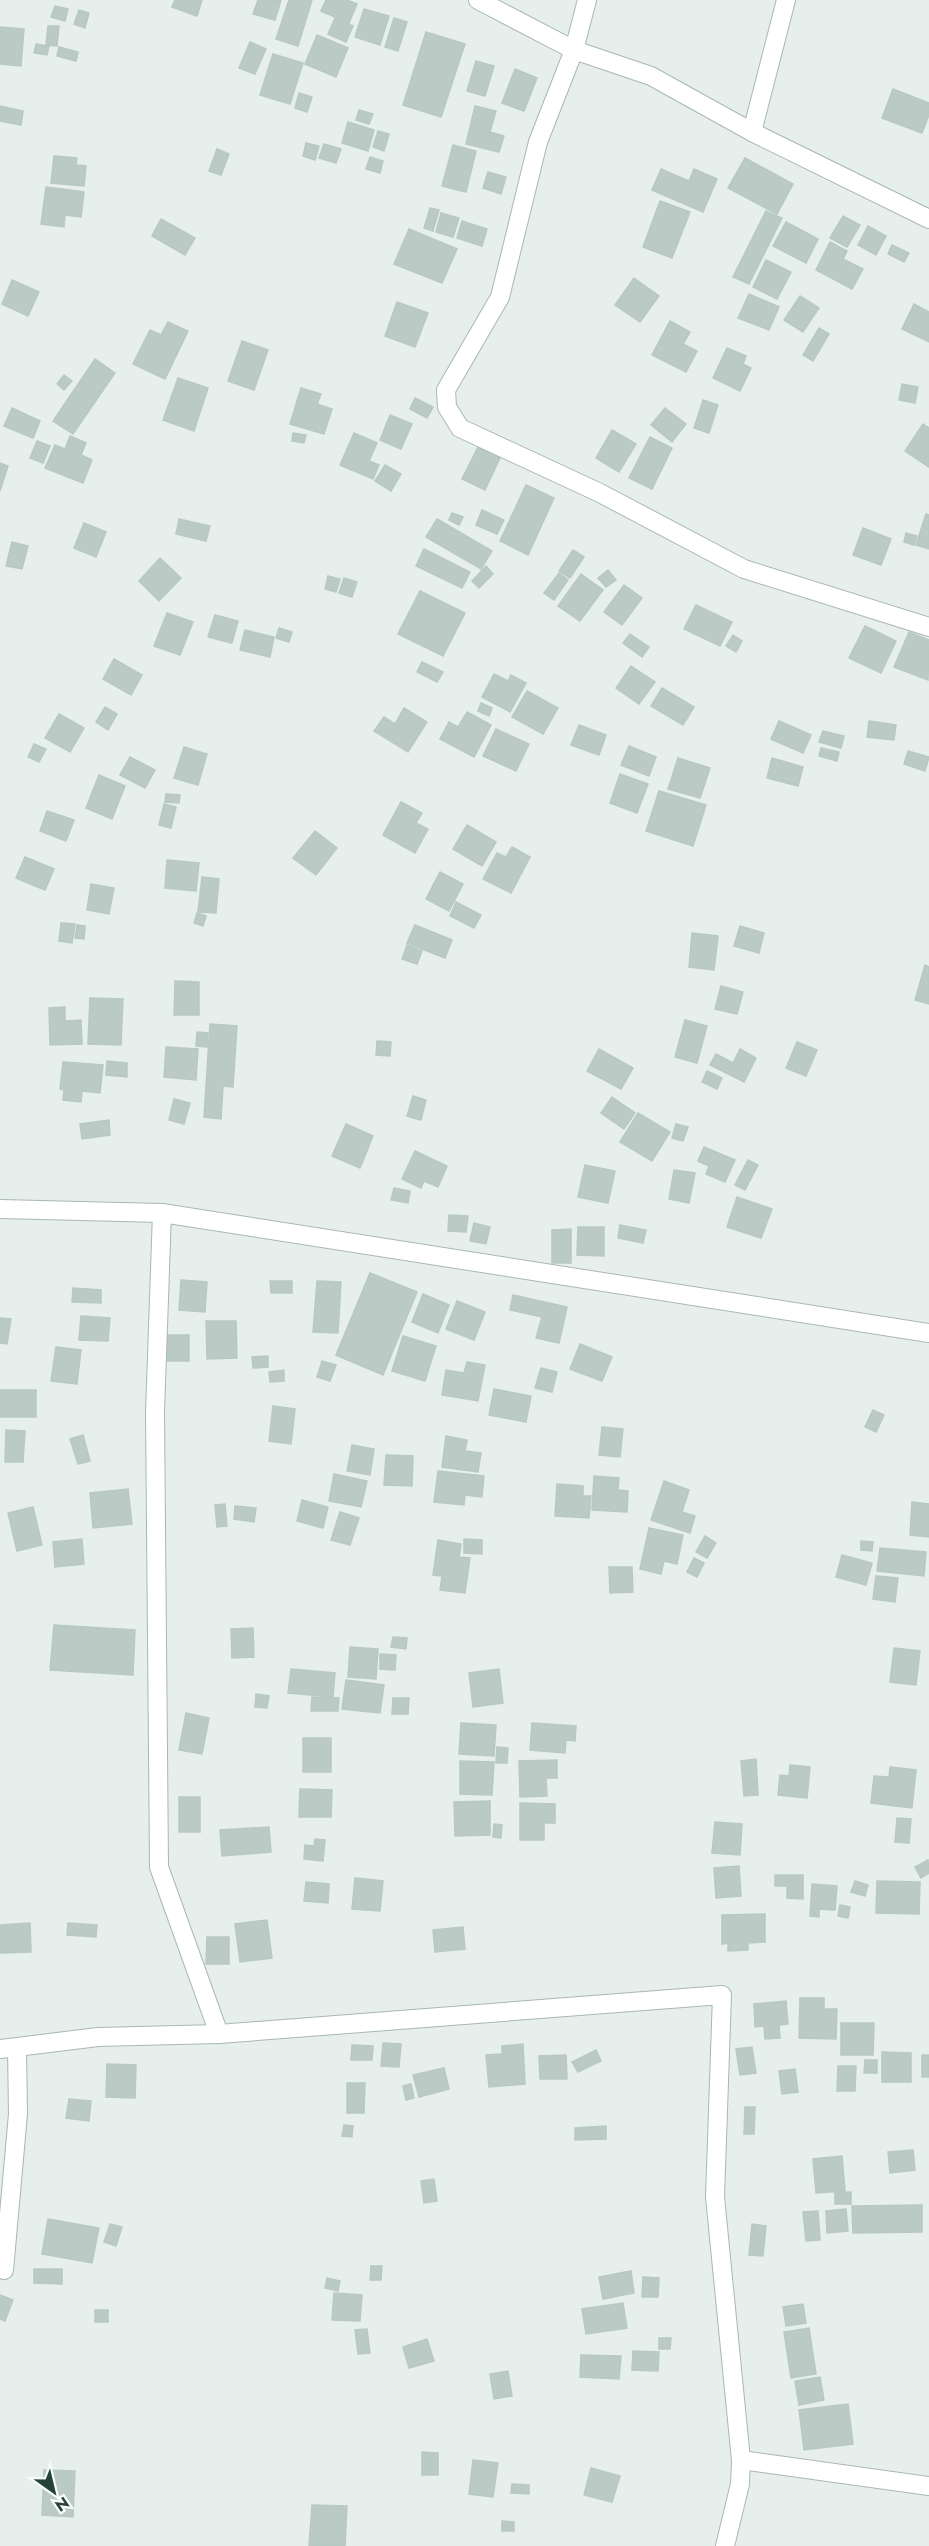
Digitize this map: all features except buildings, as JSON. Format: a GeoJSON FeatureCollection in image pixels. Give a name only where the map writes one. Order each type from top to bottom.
{"type":"FeatureCollection","features":[{"type":"Feature","properties":{"kind":"street"},"geometry":{"type":"LineString","coordinates":[[478,0],[574,50],[651,76],[752,132],[929,219]]}},
{"type":"Feature","properties":{"kind":"street"},"geometry":{"type":"LineString","coordinates":[[587,0],[574,50],[538,142],[500,297],[446,390],[447,407],[460,428],[600,493],[744,569],[929,627]]}},
{"type":"Feature","properties":{"kind":"street"},"geometry":{"type":"LineString","coordinates":[[752,132],[786,0]]}},
{"type":"Feature","properties":{"kind":"street"},"geometry":{"type":"LineString","coordinates":[[0,1209],[162,1214],[929,1333]]}},
{"type":"Feature","properties":{"kind":"street"},"geometry":{"type":"LineString","coordinates":[[162,1214],[155,1412],[159,1867],[219,2034]]}},
{"type":"Feature","properties":{"kind":"street"},"geometry":{"type":"LineString","coordinates":[[4,2270],[18,2114],[9,2049],[98,2037],[219,2034],[722,1995],[715,2197],[741,2460],[740,2484],[725,2546]]}},
{"type":"Feature","properties":{"kind":"street"},"geometry":{"type":"LineString","coordinates":[[741,2460],[929,2486]]}}]}
